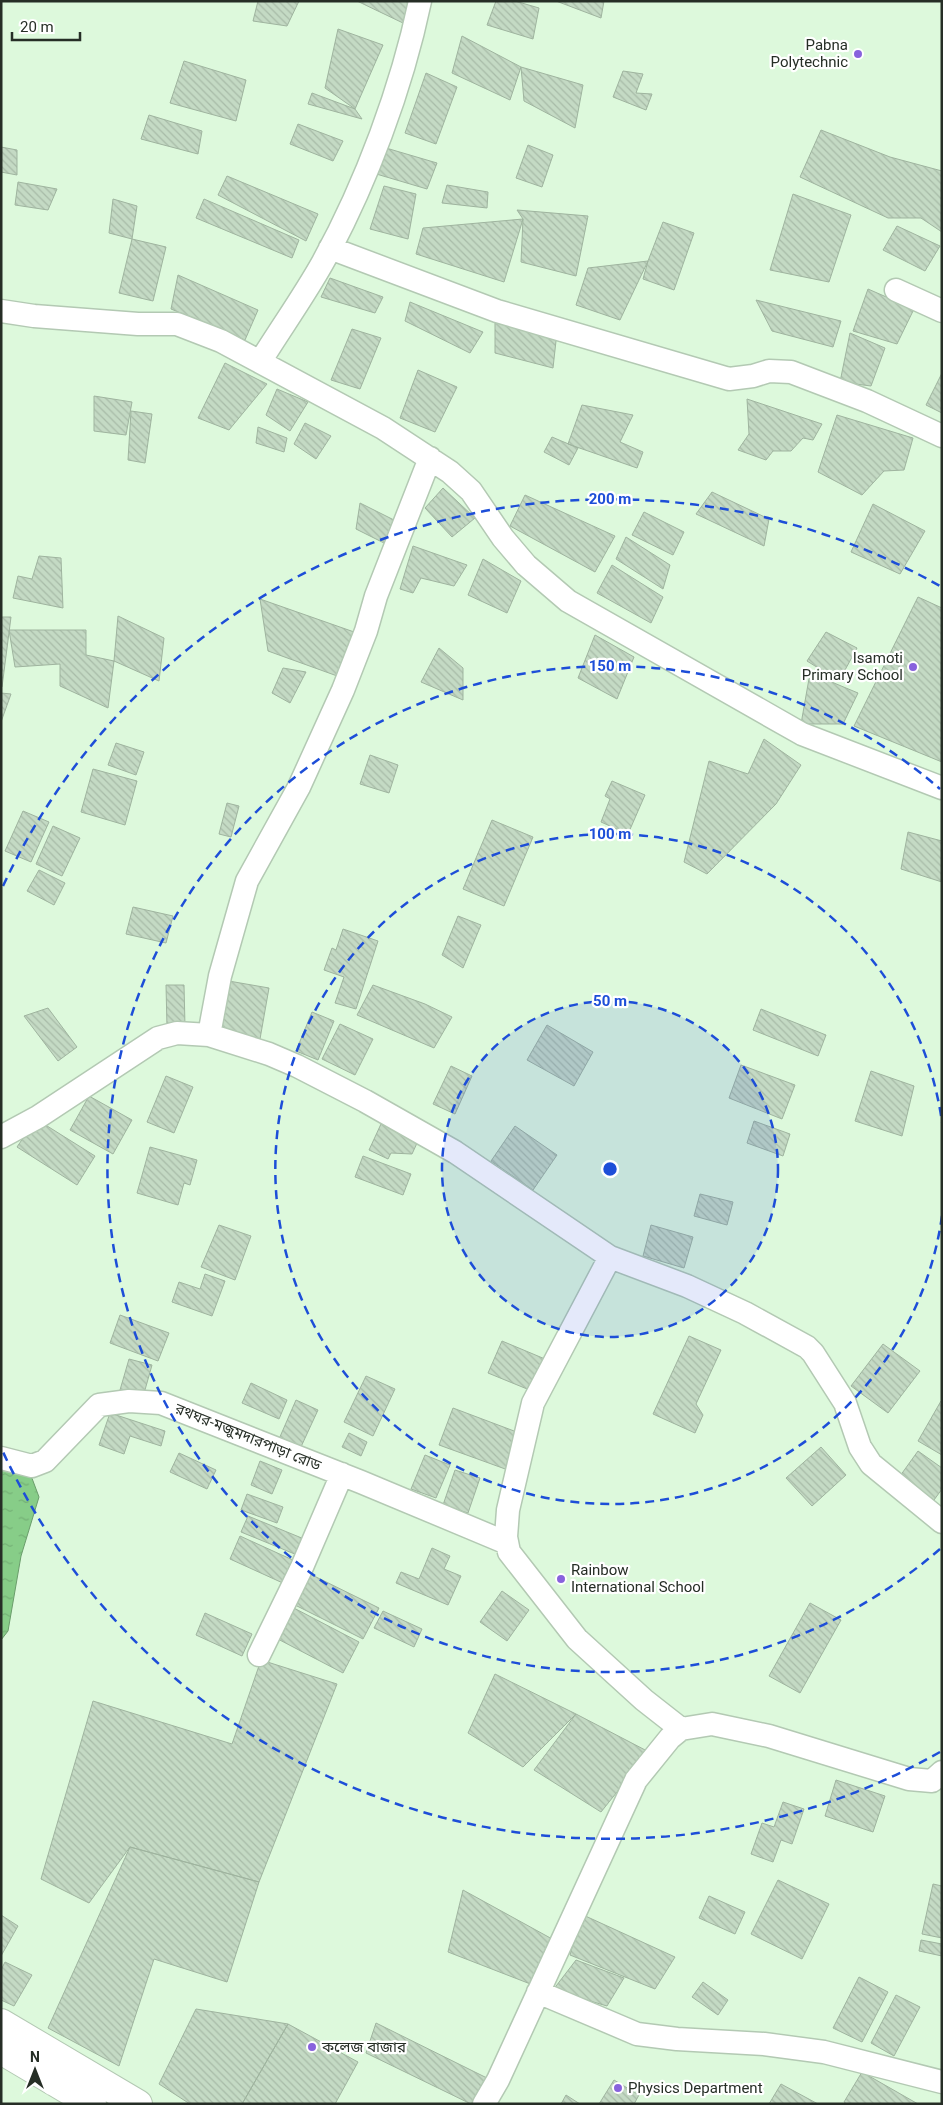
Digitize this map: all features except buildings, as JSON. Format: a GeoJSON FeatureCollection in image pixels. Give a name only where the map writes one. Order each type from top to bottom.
{"type":"FeatureCollection","features":[{"type":"Feature","properties":{"kind":"highway"},"geometry":{"type":"LineString","coordinates":[[1,2023],[138,2104]]}},
{"type":"Feature","properties":{"kind":"highway"},"geometry":{"type":"LineString","coordinates":[[1,2050],[92,2104]]}},
{"type":"Feature","properties":{"kind":"street"},"geometry":{"type":"LineString","coordinates":[[260,362],[330,248],[354,199],[389,110],[413,34],[420,1]]}},
{"type":"Feature","properties":{"kind":"street"},"geometry":{"type":"LineString","coordinates":[[330,248],[497,312],[729,379],[769,371],[792,372],[868,401],[942,436]]}},
{"type":"Feature","properties":{"kind":"street"},"geometry":{"type":"LineString","coordinates":[[896,290],[942,311]]}},
{"type":"Feature","properties":{"kind":"street"},"geometry":{"type":"LineString","coordinates":[[1,310],[34,316],[138,324],[177,324],[195,330],[260,362],[383,428],[450,472],[471,491],[504,538],[526,564],[568,600],[802,734],[942,788]]}},
{"type":"Feature","properties":{"kind":"street"},"geometry":{"type":"LineString","coordinates":[[209,1035],[220,976],[247,881],[299,787],[343,690],[366,631],[376,596],[430,458]]}},
{"type":"Feature","properties":{"kind":"street"},"geometry":{"type":"LineString","coordinates":[[1,1137],[38,1117],[158,1038],[177,1033],[209,1035],[269,1054],[365,1101],[455,1152],[610,1256],[687,1286],[746,1313],[807,1347],[813,1353],[845,1404],[860,1446],[871,1464],[942,1522]]}},
{"type":"Feature","properties":{"kind":"street"},"geometry":{"type":"LineString","coordinates":[[610,1256],[533,1403],[508,1510],[506,1543],[509,1552],[577,1639],[644,1700],[681,1729]]}},
{"type":"Feature","properties":{"kind":"street","name":"রথঘর-মজুমদারপাড়া রোড"},"geometry":{"type":"LineString","coordinates":[[1,1458],[32,1466],[45,1461],[99,1405],[129,1401],[161,1403],[342,1474],[506,1543]]}},
{"type":"Feature","properties":{"kind":"street"},"geometry":{"type":"LineString","coordinates":[[259,1655],[302,1567],[342,1474]]}},
{"type":"Feature","properties":{"kind":"street"},"geometry":{"type":"LineString","coordinates":[[484,2104],[498,2080],[636,1780],[670,1738],[681,1729],[698,1724],[712,1724],[761,1734],[909,1779],[939,1780]]}},
{"type":"Feature","properties":{"kind":"street"},"geometry":{"type":"LineString","coordinates":[[538,1992],[637,2034],[677,2040],[764,2044],[824,2052],[942,2082]]}},
{"type":"Feature","properties":{"kind":"shaded area"},"geometry":{"type":"Polygon","coordinates":[[[1,1],[942,1],[942,2104],[1,2104],[1,1]]]}},
{"type":"Feature","properties":{"kind":"water"},"geometry":{"type":"Polygon","coordinates":[[[1,1470],[30,1473],[39,1497],[21,1556],[8,1631],[1,1640],[1,1470]]]}},
{"type":"Feature","properties":{"kind":"place","name":"Pabna Polytechnic"},"geometry":{"type":"Point","coordinates":[858,54]}},
{"type":"Feature","properties":{"kind":"place","name":"Isamoti Primary School"},"geometry":{"type":"Point","coordinates":[913,667]}},
{"type":"Feature","properties":{"kind":"place","name":"Rainbow International School"},"geometry":{"type":"Point","coordinates":[561,1579]}},
{"type":"Feature","properties":{"kind":"place","name":"কলেজ বাজার"},"geometry":{"type":"Point","coordinates":[312,2047]}},
{"type":"Feature","properties":{"kind":"place","name":"Physics Department"},"geometry":{"type":"Point","coordinates":[618,2088]}}]}
